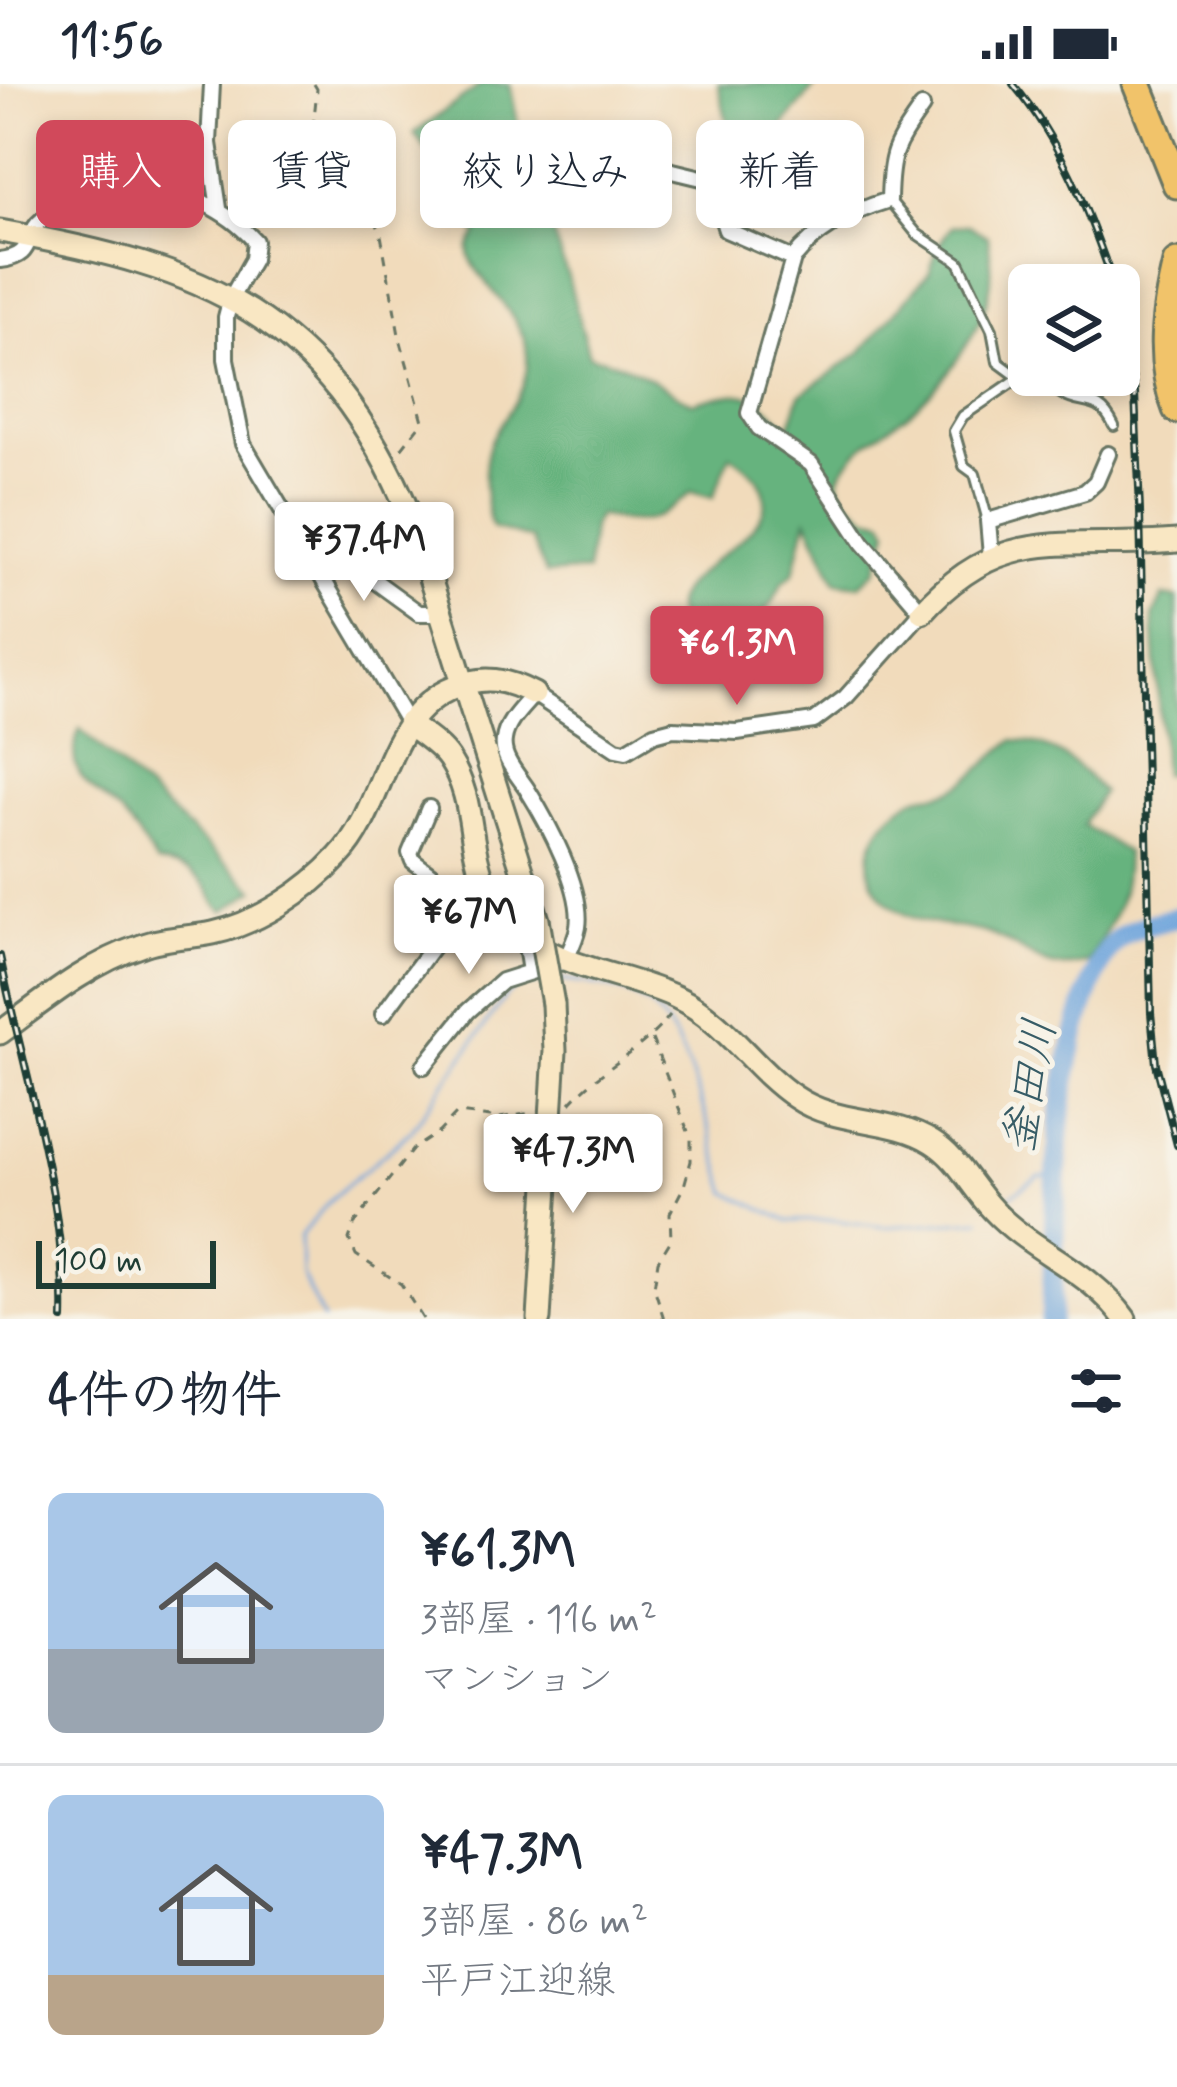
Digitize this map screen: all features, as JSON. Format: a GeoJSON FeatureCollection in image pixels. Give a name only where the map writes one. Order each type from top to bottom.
{"type":"FeatureCollection","features":[{"type":"Feature","properties":{"kind":"highway"},"geometry":{"type":"LineString","coordinates":[[1137,84],[1168,131],[1177,184]]}},
{"type":"Feature","properties":{"kind":"highway"},"geometry":{"type":"LineString","coordinates":[[1177,263],[1164,319],[1167,376],[1177,409]]}},
{"type":"Feature","properties":{"kind":"street"},"geometry":{"type":"LineString","coordinates":[[212,84],[208,143],[219,208]]}},
{"type":"Feature","properties":{"kind":"street"},"geometry":{"type":"LineString","coordinates":[[922,107],[894,146],[889,200],[866,207],[807,242],[793,260],[749,413],[759,428],[811,464],[862,543],[922,612]]}},
{"type":"Feature","properties":{"kind":"street"},"geometry":{"type":"LineString","coordinates":[[672,171],[710,180],[726,230],[793,260]]}},
{"type":"Feature","properties":{"kind":"street"},"geometry":{"type":"LineString","coordinates":[[0,260],[26,250],[38,221],[96,188],[119,182],[159,180],[183,187],[219,208],[255,241],[253,260],[226,316],[226,359],[243,444],[408,723],[451,762],[483,886],[496,906],[521,933],[565,961],[682,1000],[734,1038],[795,1097],[816,1109],[842,1119],[894,1127],[933,1142],[1002,1219],[1099,1290],[1125,1319]]}},
{"type":"Feature","properties":{"kind":"street"},"geometry":{"type":"LineString","coordinates":[[0,231],[147,263],[231,298],[273,326],[337,385],[388,462],[412,518],[538,920],[554,1004],[539,1319]]}},
{"type":"Feature","properties":{"kind":"street"},"geometry":{"type":"LineString","coordinates":[[991,556],[988,521],[1084,492],[1096,482],[1108,454]]}},
{"type":"Feature","properties":{"kind":"street"},"geometry":{"type":"LineString","coordinates":[[292,528],[310,534],[419,614],[443,613]]}},
{"type":"Feature","properties":{"kind":"street"},"geometry":{"type":"LineString","coordinates":[[0,1033],[104,961],[158,940],[215,933],[241,924],[316,877],[339,857],[368,815],[393,748],[408,723],[426,702],[465,683],[500,679],[626,751],[673,729],[737,733],[792,727],[814,721],[846,697],[955,578],[991,556],[1017,548],[1177,541]]}},
{"type":"Feature","properties":{"kind":"street"},"geometry":{"type":"LineString","coordinates":[[533,694],[509,724],[503,742],[506,756],[539,808],[575,894],[578,926],[565,961]]}},
{"type":"Feature","properties":{"kind":"street"},"geometry":{"type":"LineString","coordinates":[[429,808],[410,853],[413,861],[526,946],[530,972]]}},
{"type":"Feature","properties":{"kind":"street"},"geometry":{"type":"LineString","coordinates":[[383,1014],[466,901]]}},
{"type":"Feature","properties":{"kind":"street"},"geometry":{"type":"LineString","coordinates":[[424,1066],[468,1011],[502,981],[565,961]]}},
{"type":"Feature","properties":{"kind":"lane"},"geometry":{"type":"LineString","coordinates":[[889,200],[917,234],[959,262],[992,330],[998,362],[1008,369]]}},
{"type":"Feature","properties":{"kind":"lane"},"geometry":{"type":"LineString","coordinates":[[988,521],[975,474],[964,466],[954,431],[963,416],[1008,383]]}},
{"type":"Feature","properties":{"kind":"lane"},"geometry":{"type":"LineString","coordinates":[[1065,396],[1084,399],[1107,412],[1114,426]]}},
{"type":"Feature","properties":{"kind":"path"},"geometry":{"type":"LineString","coordinates":[[314,84],[314,151],[331,175],[370,202],[423,422],[388,462]]}},
{"type":"Feature","properties":{"kind":"path"},"geometry":{"type":"LineString","coordinates":[[423,1319],[401,1284],[356,1255],[349,1239],[355,1223],[412,1148],[439,1132],[457,1113],[500,1118],[569,1105],[587,1082],[652,1037],[682,1000]]}},
{"type":"Feature","properties":{"kind":"path"},"geometry":{"type":"LineString","coordinates":[[652,1037],[691,1139],[688,1173],[670,1213],[671,1240],[658,1261],[654,1287],[664,1319]]}},
{"type":"Feature","properties":{"kind":"green space"},"geometry":{"type":"Polygon","coordinates":[[[482,84],[510,84],[517,120],[432,120],[482,84]]]}},
{"type":"Feature","properties":{"kind":"green space"},"geometry":{"type":"Polygon","coordinates":[[[718,84],[816,85],[788,120],[727,120],[718,84]]]}},
{"type":"Feature","properties":{"kind":"green space"},"geometry":{"type":"Polygon","coordinates":[[[968,225],[988,237],[990,286],[969,340],[925,398],[863,447],[839,478],[842,495],[867,516],[884,520],[889,530],[876,570],[860,585],[836,582],[807,519],[794,573],[755,622],[705,637],[681,622],[677,603],[688,584],[754,526],[765,504],[759,481],[730,455],[713,498],[691,492],[648,520],[598,515],[587,571],[546,574],[531,539],[492,528],[486,495],[487,458],[493,437],[522,388],[527,353],[517,324],[471,259],[470,247],[478,233],[471,228],[551,228],[589,356],[630,368],[692,403],[746,395],[789,428],[800,395],[860,353],[929,273],[939,244],[952,226],[968,225]]]}},
{"type":"Feature","properties":{"kind":"green space"},"geometry":{"type":"Polygon","coordinates":[[[1163,596],[1177,598],[1177,771],[1163,774],[1153,616],[1163,596]]]}},
{"type":"Feature","properties":{"kind":"green space"},"geometry":{"type":"Polygon","coordinates":[[[80,729],[255,890],[224,911],[195,876],[157,863],[127,820],[78,770],[74,759],[80,729]]]}},
{"type":"Feature","properties":{"kind":"green space"},"geometry":{"type":"Polygon","coordinates":[[[1014,740],[1052,750],[1083,772],[1102,792],[1083,825],[1126,852],[1120,898],[1089,962],[1047,964],[987,933],[920,920],[898,910],[873,883],[871,852],[885,822],[917,797],[958,787],[1014,740]]]}},
{"type":"Feature","properties":{"kind":"waterway","name":"釜田川"},"geometry":{"type":"LineString","coordinates":[[1051,1319],[1061,1116],[1066,1076],[1087,997],[1117,940],[1138,928],[1177,917]]}},
{"type":"Feature","properties":{"kind":"waterway"},"geometry":{"type":"LineString","coordinates":[[559,980],[622,991],[658,1014],[686,1060],[728,1193],[788,1221],[833,1220],[884,1227],[981,1220]]}},
{"type":"Feature","properties":{"kind":"waterway"},"geometry":{"type":"LineString","coordinates":[[323,1319],[301,1274],[300,1236],[332,1198],[411,1131],[507,994],[521,985],[538,983]]}},
{"type":"Feature","properties":{"kind":"waterway"},"geometry":{"type":"LineString","coordinates":[[1010,1196],[1039,1177],[1054,1176]]}},
{"type":"Feature","properties":{"kind":"railway"},"geometry":{"type":"LineString","coordinates":[[1013,84],[1060,155],[1106,264]]}},
{"type":"Feature","properties":{"kind":"railway"},"geometry":{"type":"LineString","coordinates":[[1135,396],[1151,1013],[1156,1064],[1177,1145]]}},
{"type":"Feature","properties":{"kind":"railway"},"geometry":{"type":"LineString","coordinates":[[0,956],[51,1183],[63,1319]]}}]}
